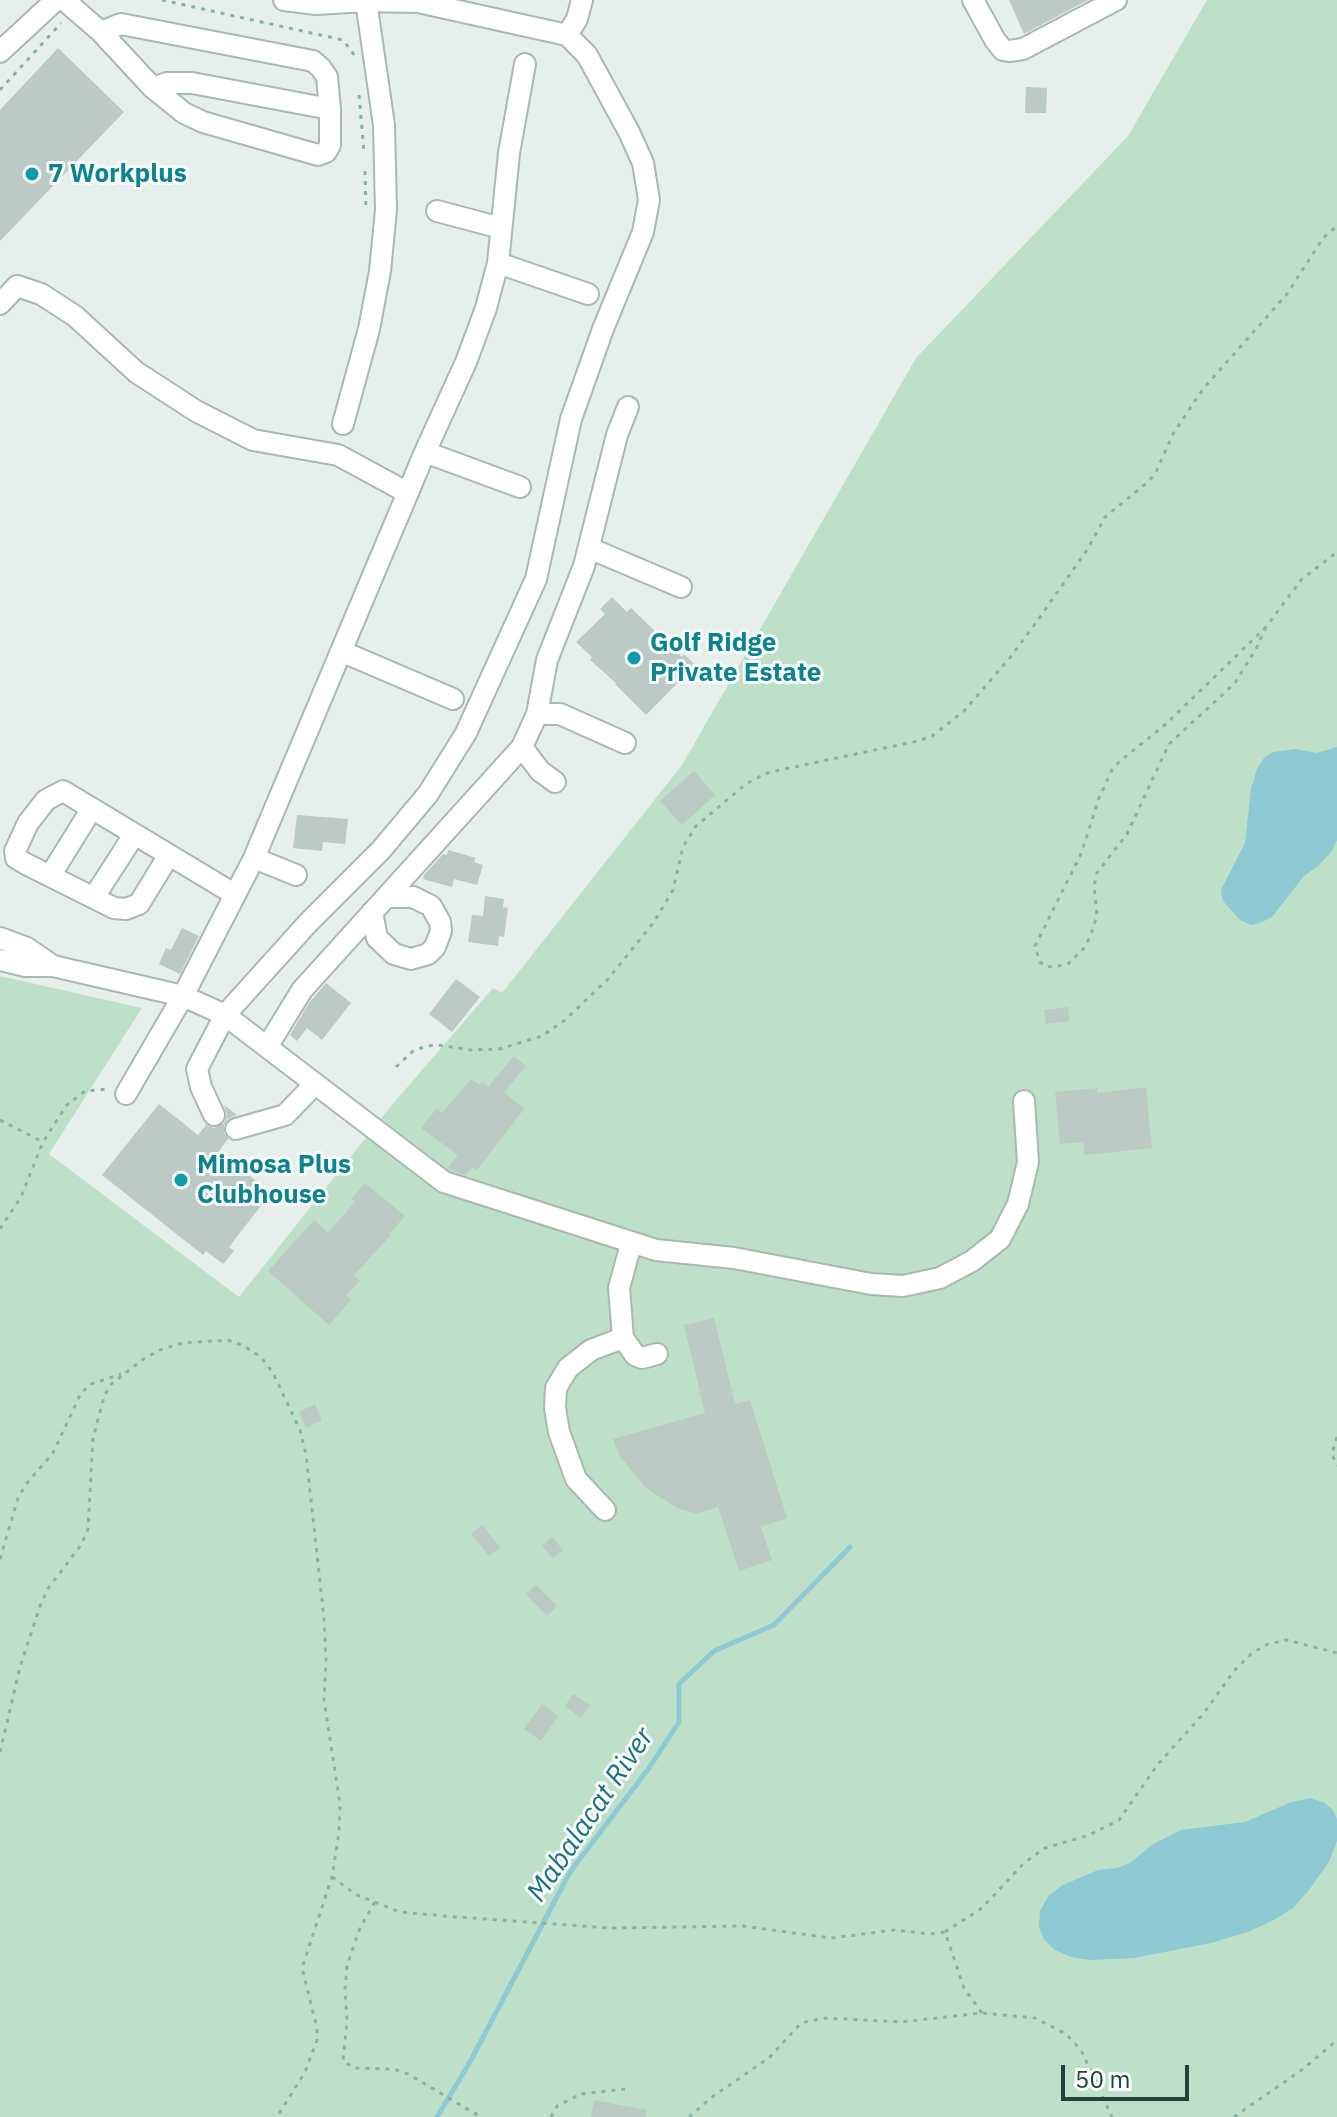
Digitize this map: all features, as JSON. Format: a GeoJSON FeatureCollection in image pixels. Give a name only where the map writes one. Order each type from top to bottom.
{"type":"FeatureCollection","features":[{"type":"Feature","properties":{"kind":"street"},"geometry":{"type":"LineString","coordinates":[[214,1115],[201,1087],[197,1069],[225,1015],[308,923],[381,850],[428,794],[466,733],[536,579],[571,419],[603,329],[643,232],[649,200],[643,163],[629,132],[587,55],[567,35],[533,25],[418,2],[316,4],[284,0]]}},
{"type":"Feature","properties":{"kind":"street"},"geometry":{"type":"LineString","coordinates":[[567,35],[577,19],[582,0]]}},
{"type":"Feature","properties":{"kind":"street"},"geometry":{"type":"LineString","coordinates":[[973,0],[995,40],[1003,50],[1009,51],[1023,49],[1116,0]]}},
{"type":"Feature","properties":{"kind":"street"},"geometry":{"type":"LineString","coordinates":[[343,424],[369,329],[380,271],[386,210],[384,125],[366,1]]}},
{"type":"Feature","properties":{"kind":"street"},"geometry":{"type":"LineString","coordinates":[[0,52],[65,3],[101,32],[153,88],[184,113],[203,122],[318,155],[326,152],[330,145],[327,77],[313,61],[121,24],[101,32]]}},
{"type":"Feature","properties":{"kind":"street"},"geometry":{"type":"LineString","coordinates":[[126,1094],[183,996],[254,858],[466,362],[486,308],[498,263],[509,153],[525,64]]}},
{"type":"Feature","properties":{"kind":"street"},"geometry":{"type":"LineString","coordinates":[[153,88],[167,83],[192,83],[330,109]]}},
{"type":"Feature","properties":{"kind":"street"},"geometry":{"type":"LineString","coordinates":[[437,211],[501,228]]}},
{"type":"Feature","properties":{"kind":"street"},"geometry":{"type":"LineString","coordinates":[[498,263],[588,294]]}},
{"type":"Feature","properties":{"kind":"street"},"geometry":{"type":"LineString","coordinates":[[0,304],[17,286],[41,294],[75,316],[136,372],[196,411],[253,440],[338,455],[408,493]]}},
{"type":"Feature","properties":{"kind":"street"},"geometry":{"type":"LineString","coordinates":[[267,1047],[302,990],[522,747],[537,714],[547,660],[584,566],[617,435],[628,407]]}},
{"type":"Feature","properties":{"kind":"street"},"geometry":{"type":"LineString","coordinates":[[425,452],[520,487]]}},
{"type":"Feature","properties":{"kind":"street"},"geometry":{"type":"LineString","coordinates":[[589,548],[681,587]]}},
{"type":"Feature","properties":{"kind":"street"},"geometry":{"type":"LineString","coordinates":[[343,652],[453,699]]}},
{"type":"Feature","properties":{"kind":"street"},"geometry":{"type":"LineString","coordinates":[[537,714],[560,714],[625,743]]}},
{"type":"Feature","properties":{"kind":"street"},"geometry":{"type":"LineString","coordinates":[[522,747],[540,771],[555,782]]}},
{"type":"Feature","properties":{"kind":"street"},"geometry":{"type":"LineString","coordinates":[[169,855],[139,904],[126,909],[114,908],[50,876],[16,858],[15,851],[28,823],[46,800],[63,791],[234,894]]}},
{"type":"Feature","properties":{"kind":"street"},"geometry":{"type":"LineString","coordinates":[[50,876],[91,810]]}},
{"type":"Feature","properties":{"kind":"street"},"geometry":{"type":"LineString","coordinates":[[94,897],[134,835]]}},
{"type":"Feature","properties":{"kind":"street"},"geometry":{"type":"LineString","coordinates":[[254,858],[296,875]]}},
{"type":"Feature","properties":{"kind":"street"},"geometry":{"type":"LineString","coordinates":[[372,912],[377,938],[394,954],[420,958],[435,947],[441,931],[440,922],[431,906],[413,897],[386,897]]}},
{"type":"Feature","properties":{"kind":"street"},"geometry":{"type":"LineString","coordinates":[[0,938],[27,948],[53,966]]}},
{"type":"Feature","properties":{"kind":"street"},"geometry":{"type":"LineString","coordinates":[[0,960],[25,966],[53,966],[183,996],[225,1015],[444,1182],[656,1250],[734,1258],[871,1284],[903,1286],[940,1278],[972,1261],[1000,1239],[1018,1204],[1028,1162],[1024,1101]]}},
{"type":"Feature","properties":{"kind":"street"},"geometry":{"type":"LineString","coordinates":[[236,1129],[285,1115],[315,1084]]}},
{"type":"Feature","properties":{"kind":"street"},"geometry":{"type":"LineString","coordinates":[[631,1244],[619,1288],[623,1338],[635,1355],[642,1358],[657,1354]]}},
{"type":"Feature","properties":{"kind":"street"},"geometry":{"type":"LineString","coordinates":[[605,1510],[576,1479],[559,1432],[556,1388],[568,1368],[591,1350],[623,1338]]}},
{"type":"Feature","properties":{"kind":"path"},"geometry":{"type":"LineString","coordinates":[[0,90],[65,3]]}},
{"type":"Feature","properties":{"kind":"path"},"geometry":{"type":"LineString","coordinates":[[396,1067],[413,1051],[427,1046],[500,1049],[542,1036],[565,1020],[608,979],[654,922],[673,890],[683,847],[696,826],[746,784],[767,773],[918,741],[939,731],[964,711],[1009,659],[1087,550],[1105,517],[1148,482],[1165,458],[1173,434],[1203,389],[1287,294],[1323,238],[1337,226]]}},
{"type":"Feature","properties":{"kind":"path"},"geometry":{"type":"LineString","coordinates":[[1266,627],[1166,724],[1112,770],[1099,798],[1081,854],[1035,946],[1040,962],[1046,967],[1067,965],[1084,948],[1097,915],[1095,879],[1127,834],[1169,744],[1235,683],[1266,627],[1301,580],[1337,552]]}},
{"type":"Feature","properties":{"kind":"path"},"geometry":{"type":"LineString","coordinates":[[0,1229],[21,1197],[43,1142],[67,1105],[85,1091],[99,1089],[126,1094]]}},
{"type":"Feature","properties":{"kind":"path"},"geometry":{"type":"LineString","coordinates":[[0,1120],[43,1142]]}},
{"type":"Feature","properties":{"kind":"path"},"geometry":{"type":"LineString","coordinates":[[0,1752],[20,1667],[43,1598],[81,1545],[88,1529],[96,1428],[110,1385],[160,1350],[203,1340],[228,1340],[244,1346],[261,1357],[273,1373],[300,1430],[306,1455],[324,1618],[324,1700],[340,1804],[332,1877],[302,1968],[317,2028],[317,2040],[305,2072],[277,2117]]}},
{"type":"Feature","properties":{"kind":"path"},"geometry":{"type":"LineString","coordinates":[[0,1559],[18,1498],[53,1453],[81,1393],[91,1384],[124,1373]]}},
{"type":"Feature","properties":{"kind":"path"},"geometry":{"type":"LineString","coordinates":[[1337,1437],[1332,1454],[1337,1466]]}},
{"type":"Feature","properties":{"kind":"path"},"geometry":{"type":"LineString","coordinates":[[332,1877],[357,1895],[400,1912],[461,1918],[610,1928],[743,1926],[831,1938],[894,1930],[930,1934],[945,1932],[982,1908],[1033,1856],[1056,1843],[1089,1835],[1119,1820],[1132,1806],[1158,1764],[1252,1653],[1268,1644],[1287,1640],[1337,1653]]}},
{"type":"Feature","properties":{"kind":"path"},"geometry":{"type":"LineString","coordinates":[[375,1902],[360,1928],[347,1966],[347,2021],[342,2057],[349,2067],[393,2069],[481,2117]]}},
{"type":"Feature","properties":{"kind":"path"},"geometry":{"type":"LineString","coordinates":[[945,1932],[964,1988],[982,2013]]}},
{"type":"Feature","properties":{"kind":"path"},"geometry":{"type":"LineString","coordinates":[[689,2117],[770,2057],[801,2023],[825,2018],[901,2022],[982,2013],[1035,2018],[1066,2034],[1081,2050],[1112,2117]]}},
{"type":"Feature","properties":{"kind":"path"},"geometry":{"type":"LineString","coordinates":[[1234,2117],[1303,2069],[1337,2040]]}},
{"type":"Feature","properties":{"kind":"path"},"geometry":{"type":"LineString","coordinates":[[551,2117],[557,2106],[581,2094],[625,2089]]}},
{"type":"Feature","properties":{"kind":"green space"},"geometry":{"type":"Polygon","coordinates":[[[1207,0],[1337,0],[1337,2117],[0,2117],[0,976],[142,1008],[49,1154],[239,1297],[391,1106],[493,988],[502,993],[682,765],[916,358],[1128,136],[1207,0]]]}},
{"type":"Feature","properties":{"kind":"water"},"geometry":{"type":"Polygon","coordinates":[[[1337,747],[1337,840],[1332,851],[1304,876],[1272,917],[1251,925],[1240,920],[1223,901],[1221,890],[1245,843],[1251,789],[1257,769],[1264,758],[1273,752],[1295,749],[1317,753],[1337,747]]]}},
{"type":"Feature","properties":{"kind":"water"},"geometry":{"type":"Polygon","coordinates":[[[1310,1798],[1325,1803],[1333,1810],[1337,1819],[1337,1841],[1329,1862],[1309,1890],[1293,1908],[1274,1920],[1211,1943],[1134,1958],[1089,1960],[1071,1957],[1055,1950],[1044,1940],[1039,1927],[1040,1911],[1049,1895],[1063,1885],[1098,1870],[1130,1863],[1153,1844],[1181,1830],[1245,1822],[1289,1803],[1310,1798]]]}},
{"type":"Feature","properties":{"kind":"building"},"geometry":{"type":"Polygon","coordinates":[[[1009,0],[1088,0],[1024,34],[1009,0]]]}},
{"type":"Feature","properties":{"kind":"building","name":"7 Workplus"},"geometry":{"type":"Polygon","coordinates":[[[58,48],[124,112],[0,241],[0,110],[58,48]]]}},
{"type":"Feature","properties":{"kind":"building"},"geometry":{"type":"Polygon","coordinates":[[[1026,87],[1047,88],[1046,113],[1025,113],[1026,87]]]}},
{"type":"Feature","properties":{"kind":"building","name":"Golf Ridge Private Estate"},"geometry":{"type":"Polygon","coordinates":[[[612,597],[627,612],[631,608],[682,657],[684,654],[695,665],[646,715],[576,642],[605,614],[600,609],[612,597]]]}},
{"type":"Feature","properties":{"kind":"building"},"geometry":{"type":"Polygon","coordinates":[[[694,771],[715,795],[682,825],[660,801],[694,771]]]}},
{"type":"Feature","properties":{"kind":"building"},"geometry":{"type":"Polygon","coordinates":[[[297,815],[348,819],[345,844],[323,842],[322,851],[293,848],[297,815]]]}},
{"type":"Feature","properties":{"kind":"building"},"geometry":{"type":"Polygon","coordinates":[[[448,850],[476,858],[474,862],[483,865],[477,885],[454,879],[452,887],[423,879],[443,854],[447,855],[448,850]]]}},
{"type":"Feature","properties":{"kind":"building"},"geometry":{"type":"Polygon","coordinates":[[[485,896],[504,899],[503,907],[508,908],[504,937],[499,936],[498,946],[468,942],[472,915],[483,916],[485,896]]]}},
{"type":"Feature","properties":{"kind":"building"},"geometry":{"type":"Polygon","coordinates":[[[182,928],[199,936],[180,974],[159,964],[166,948],[171,950],[182,928]]]}},
{"type":"Feature","properties":{"kind":"building"},"geometry":{"type":"Polygon","coordinates":[[[456,979],[480,997],[452,1032],[429,1014],[456,979]]]}},
{"type":"Feature","properties":{"kind":"building"},"geometry":{"type":"Polygon","coordinates":[[[326,983],[351,1003],[322,1040],[307,1028],[297,1041],[290,1035],[309,1003],[326,983]]]}},
{"type":"Feature","properties":{"kind":"building"},"geometry":{"type":"Polygon","coordinates":[[[1068,1007],[1070,1021],[1046,1024],[1044,1010],[1068,1007]]]}},
{"type":"Feature","properties":{"kind":"building"},"geometry":{"type":"Polygon","coordinates":[[[514,1056],[526,1066],[504,1092],[524,1109],[477,1170],[473,1167],[465,1175],[450,1170],[447,1168],[458,1155],[421,1128],[437,1108],[442,1113],[471,1079],[488,1087],[514,1056]]]}},
{"type":"Feature","properties":{"kind":"building"},"geometry":{"type":"Polygon","coordinates":[[[1146,1087],[1152,1148],[1085,1155],[1083,1142],[1060,1144],[1055,1092],[1097,1088],[1097,1093],[1146,1087]]]}},
{"type":"Feature","properties":{"kind":"building","name":"Mimosa Plus Clubhouse"},"geometry":{"type":"Polygon","coordinates":[[[159,1104],[198,1135],[206,1125],[214,1128],[224,1123],[227,1115],[224,1105],[237,1115],[227,1119],[224,1125],[228,1139],[219,1151],[260,1184],[256,1189],[267,1198],[229,1247],[234,1251],[223,1264],[206,1251],[203,1255],[102,1175],[159,1104]]]}},
{"type":"Feature","properties":{"kind":"building"},"geometry":{"type":"Polygon","coordinates":[[[365,1183],[405,1216],[354,1275],[360,1281],[346,1295],[351,1300],[329,1325],[268,1271],[314,1220],[328,1233],[355,1202],[351,1199],[365,1183]]]}},
{"type":"Feature","properties":{"kind":"building"},"geometry":{"type":"Polygon","coordinates":[[[714,1318],[735,1404],[750,1400],[787,1518],[761,1527],[772,1560],[739,1571],[718,1507],[696,1514],[677,1508],[646,1488],[619,1455],[613,1439],[705,1413],[684,1325],[714,1318]]]}},
{"type":"Feature","properties":{"kind":"building"},"geometry":{"type":"Polygon","coordinates":[[[315,1404],[322,1420],[306,1428],[299,1412],[315,1404]]]}},
{"type":"Feature","properties":{"kind":"building"},"geometry":{"type":"Polygon","coordinates":[[[482,1525],[500,1547],[489,1556],[471,1534],[482,1525]]]}},
{"type":"Feature","properties":{"kind":"building"},"geometry":{"type":"Polygon","coordinates":[[[552,1537],[563,1550],[553,1558],[542,1546],[552,1537]]]}},
{"type":"Feature","properties":{"kind":"building"},"geometry":{"type":"Polygon","coordinates":[[[536,1585],[557,1606],[547,1616],[526,1594],[536,1585]]]}},
{"type":"Feature","properties":{"kind":"building"},"geometry":{"type":"Polygon","coordinates":[[[573,1694],[590,1705],[581,1718],[565,1706],[573,1694]]]}},
{"type":"Feature","properties":{"kind":"building"},"geometry":{"type":"Polygon","coordinates":[[[542,1704],[558,1716],[541,1741],[524,1729],[542,1704]]]}},
{"type":"Feature","properties":{"kind":"building"},"geometry":{"type":"Polygon","coordinates":[[[594,2100],[646,2110],[646,2117],[591,2117],[594,2100]]]}},
{"type":"Feature","properties":{"kind":"waterway","name":"Mabalacat River"},"geometry":{"type":"LineString","coordinates":[[437,2117],[470,2062],[570,1872],[649,1768],[679,1722],[679,1684],[714,1651],[774,1625],[850,1547]]}},
{"type":"Feature","properties":{"kind":"place","name":"7 Workplus"},"geometry":{"type":"Point","coordinates":[32,174]}},
{"type":"Feature","properties":{"kind":"place","name":"Golf Ridge Private Estate"},"geometry":{"type":"Point","coordinates":[634,658]}},
{"type":"Feature","properties":{"kind":"place","name":"Mimosa Plus Clubhouse"},"geometry":{"type":"Point","coordinates":[181,1180]}}]}
